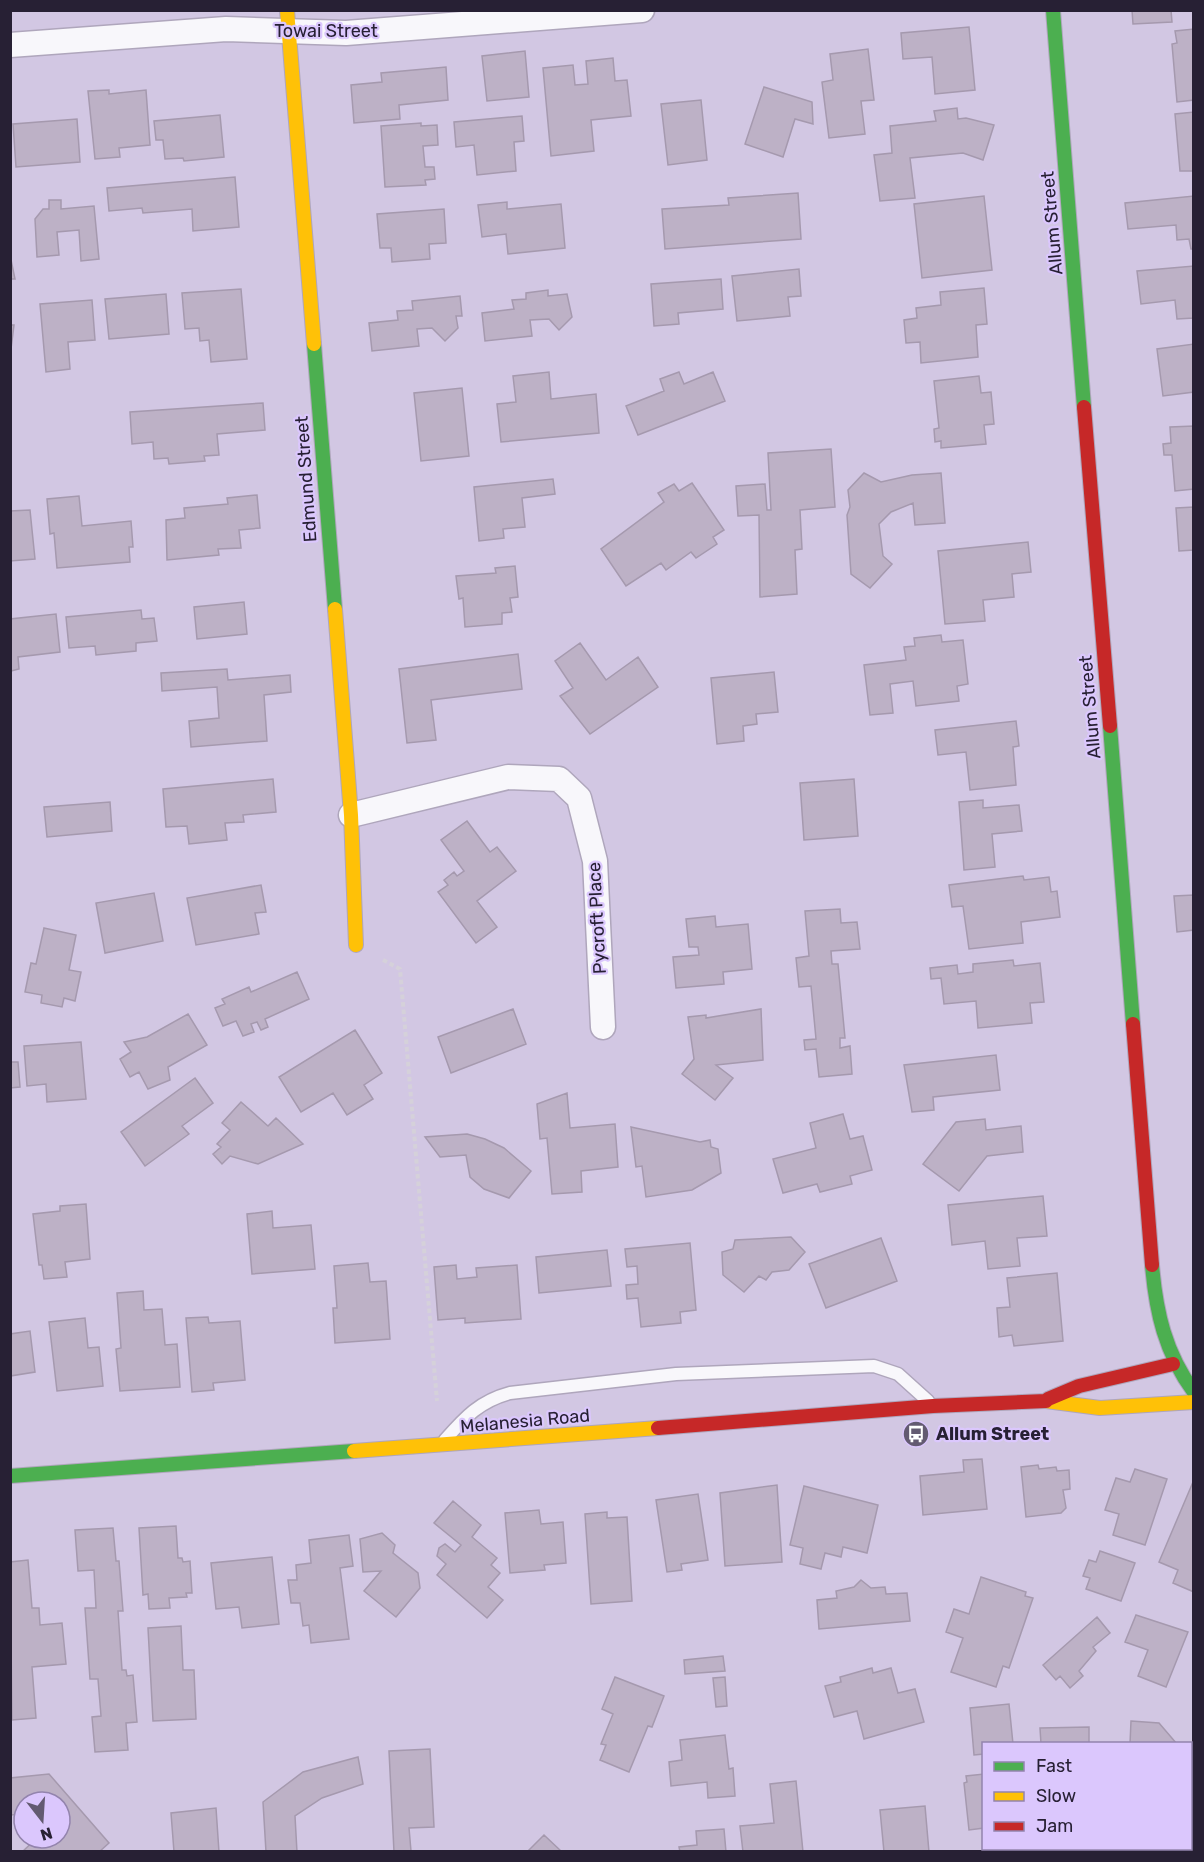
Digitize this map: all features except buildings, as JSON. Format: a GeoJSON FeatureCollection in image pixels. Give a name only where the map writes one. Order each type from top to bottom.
{"type":"FeatureCollection","features":[{"type":"Feature","properties":{"kind":"street","name":"Towai Street"},"geometry":{"type":"LineString","coordinates":[[10,45],[204,30],[247,29],[287,22],[346,33],[642,10]]}},
{"type":"Feature","properties":{"kind":"street","name":"Allum Street"},"geometry":{"type":"LineString","coordinates":[[1053,10],[1155,1298],[1165,1344],[1173,1364],[1194,1392]]}},
{"type":"Feature","properties":{"kind":"street","name":"Edmund Street"},"geometry":{"type":"LineString","coordinates":[[287,22],[351,815],[356,945]]}},
{"type":"Feature","properties":{"kind":"street","name":"Pycroft Place"},"geometry":{"type":"LineString","coordinates":[[351,815],[508,777],[559,779],[579,798],[595,861],[603,1027]]}},
{"type":"Feature","properties":{"kind":"street","name":"Melanesia Road"},"geometry":{"type":"LineString","coordinates":[[1043,1401],[1080,1386],[1173,1364]]}},
{"type":"Feature","properties":{"kind":"street","name":"Melanesia Road"},"geometry":{"type":"LineString","coordinates":[[10,1476],[441,1446],[933,1406],[1043,1401],[1100,1408],[1194,1402]]}},
{"type":"Feature","properties":{"kind":"lane"},"geometry":{"type":"LineString","coordinates":[[441,1446],[466,1415],[479,1404],[495,1397],[648,1377],[874,1366],[887,1369],[908,1381],[933,1406]]}},
{"type":"Feature","properties":{"kind":"path"},"geometry":{"type":"LineString","coordinates":[[356,945],[400,969],[437,1401]]}},
{"type":"Feature","properties":{"kind":"traffic: fast"},"geometry":{"type":"LineString","coordinates":[[1053,10],[1084,407]]}},
{"type":"Feature","properties":{"kind":"traffic: fast"},"geometry":{"type":"LineString","coordinates":[[314,344],[335,609]]}},
{"type":"Feature","properties":{"kind":"traffic: fast"},"geometry":{"type":"LineString","coordinates":[[1110,726],[1133,1024]]}},
{"type":"Feature","properties":{"kind":"traffic: fast"},"geometry":{"type":"LineString","coordinates":[[1152,1265],[1159,1316],[1164,1332],[1176,1362],[1194,1392]]}},
{"type":"Feature","properties":{"kind":"traffic: fast"},"geometry":{"type":"LineString","coordinates":[[10,1476],[354,1451]]}},
{"type":"Feature","properties":{"kind":"traffic: slow"},"geometry":{"type":"LineString","coordinates":[[287,10],[314,344]]}},
{"type":"Feature","properties":{"kind":"traffic: slow"},"geometry":{"type":"LineString","coordinates":[[335,609],[351,815],[356,945]]}},
{"type":"Feature","properties":{"kind":"traffic: slow"},"geometry":{"type":"LineString","coordinates":[[1046,1401],[1100,1408],[1194,1402]]}},
{"type":"Feature","properties":{"kind":"traffic: slow"},"geometry":{"type":"LineString","coordinates":[[354,1451],[658,1428]]}},
{"type":"Feature","properties":{"kind":"traffic: jam"},"geometry":{"type":"LineString","coordinates":[[1084,407],[1110,726]]}},
{"type":"Feature","properties":{"kind":"traffic: jam"},"geometry":{"type":"LineString","coordinates":[[1133,1024],[1152,1265]]}},
{"type":"Feature","properties":{"kind":"traffic: jam"},"geometry":{"type":"LineString","coordinates":[[1048,1399],[1079,1386],[1173,1364]]}},
{"type":"Feature","properties":{"kind":"traffic: jam"},"geometry":{"type":"LineString","coordinates":[[658,1428],[933,1406],[1046,1401]]}},
{"type":"Feature","properties":{"kind":"place","name":"Allum Street"},"geometry":{"type":"Point","coordinates":[916,1434]}}]}
